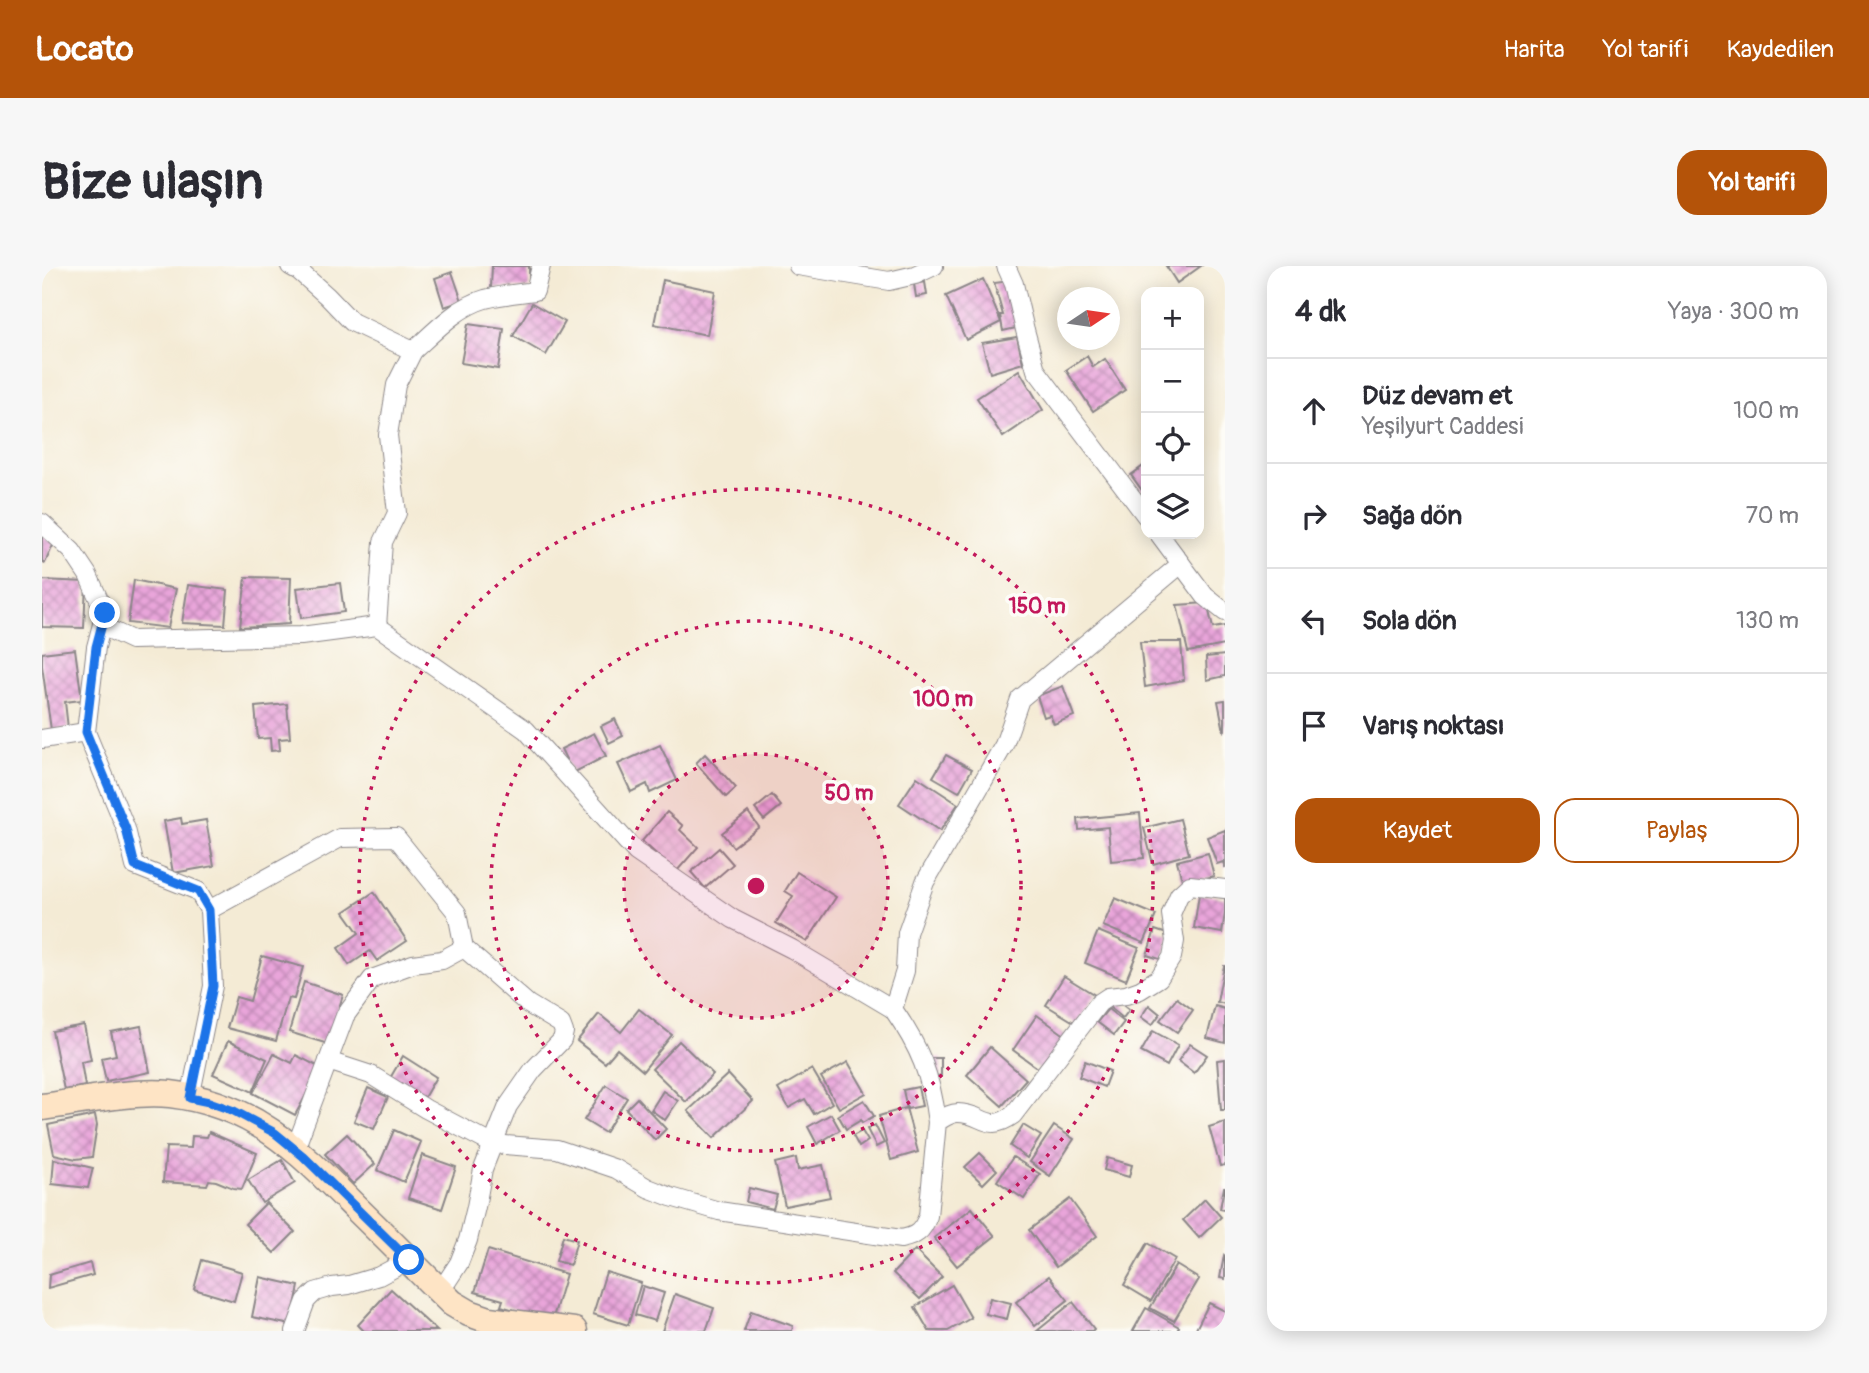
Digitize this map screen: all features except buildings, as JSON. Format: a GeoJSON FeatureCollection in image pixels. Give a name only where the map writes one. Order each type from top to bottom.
{"type":"FeatureCollection","features":[{"type":"Feature","properties":{"kind":"main road"},"geometry":{"type":"LineString","coordinates":[[42,1107],[167,1094],[209,1102],[234,1111],[275,1133],[295,1149],[452,1303],[488,1320],[574,1331]]}},
{"type":"Feature","properties":{"kind":"street"},"geometry":{"type":"LineString","coordinates":[[290,266],[327,296],[352,322],[412,351]]}},
{"type":"Feature","properties":{"kind":"street"},"geometry":{"type":"LineString","coordinates":[[377,626],[383,542],[397,513],[388,435],[396,385],[412,351],[444,323],[483,299],[535,291],[541,266]]}},
{"type":"Feature","properties":{"kind":"street"},"geometry":{"type":"LineString","coordinates":[[798,266],[889,281],[915,275],[934,266]]}},
{"type":"Feature","properties":{"kind":"street"},"geometry":{"type":"LineString","coordinates":[[1006,266],[1014,284],[1036,370],[1141,509]]}},
{"type":"Feature","properties":{"kind":"street"},"geometry":{"type":"LineString","coordinates":[[42,523],[72,551],[88,575],[105,613],[96,647],[86,732],[126,829],[135,866],[198,891],[209,910],[213,986],[190,1098]]}},
{"type":"Feature","properties":{"kind":"street"},"geometry":{"type":"LineString","coordinates":[[1163,539],[1205,596],[1225,612]]}},
{"type":"Feature","properties":{"kind":"street"},"geometry":{"type":"LineString","coordinates":[[893,1009],[905,971],[907,933],[925,882],[1004,745],[1020,699],[1181,564]]}},
{"type":"Feature","properties":{"kind":"street"},"geometry":{"type":"LineString","coordinates":[[102,626],[132,640],[301,636],[377,626],[526,730],[636,852],[733,919],[792,949],[893,1009],[912,1037],[927,1070],[934,1101],[937,1122],[928,1216],[923,1229],[915,1236],[901,1239],[719,1211],[648,1188],[616,1169],[557,1149],[492,1144],[426,1109],[371,1075],[328,1061]]}},
{"type":"Feature","properties":{"kind":"street"},"geometry":{"type":"LineString","coordinates":[[42,739],[86,732]]}},
{"type":"Feature","properties":{"kind":"street"},"geometry":{"type":"LineString","coordinates":[[209,910],[341,838],[396,837],[457,914],[464,948],[528,1004],[561,1024],[564,1032],[562,1040],[533,1070],[508,1106],[483,1169],[468,1240],[459,1263],[440,1292]]}},
{"type":"Feature","properties":{"kind":"street"},"geometry":{"type":"LineString","coordinates":[[937,1122],[950,1114],[960,1113],[994,1124],[1013,1115],[1099,1003],[1108,997],[1140,990],[1159,978],[1172,957],[1175,941],[1171,914],[1179,895],[1190,885],[1225,889]]}},
{"type":"Feature","properties":{"kind":"street"},"geometry":{"type":"LineString","coordinates":[[295,1149],[345,1016],[372,979],[413,964],[442,960],[464,948]]}},
{"type":"Feature","properties":{"kind":"street"},"geometry":{"type":"LineString","coordinates":[[295,1331],[306,1301],[315,1292],[371,1279],[409,1260]]}},
{"type":"Feature","properties":{"kind":"route"},"geometry":{"type":"LineString","coordinates":[[105,613],[96,647],[86,732],[126,829],[135,866],[198,891],[209,910],[213,986],[190,1098],[234,1111],[275,1133],[303,1156],[409,1260]]}}]}
